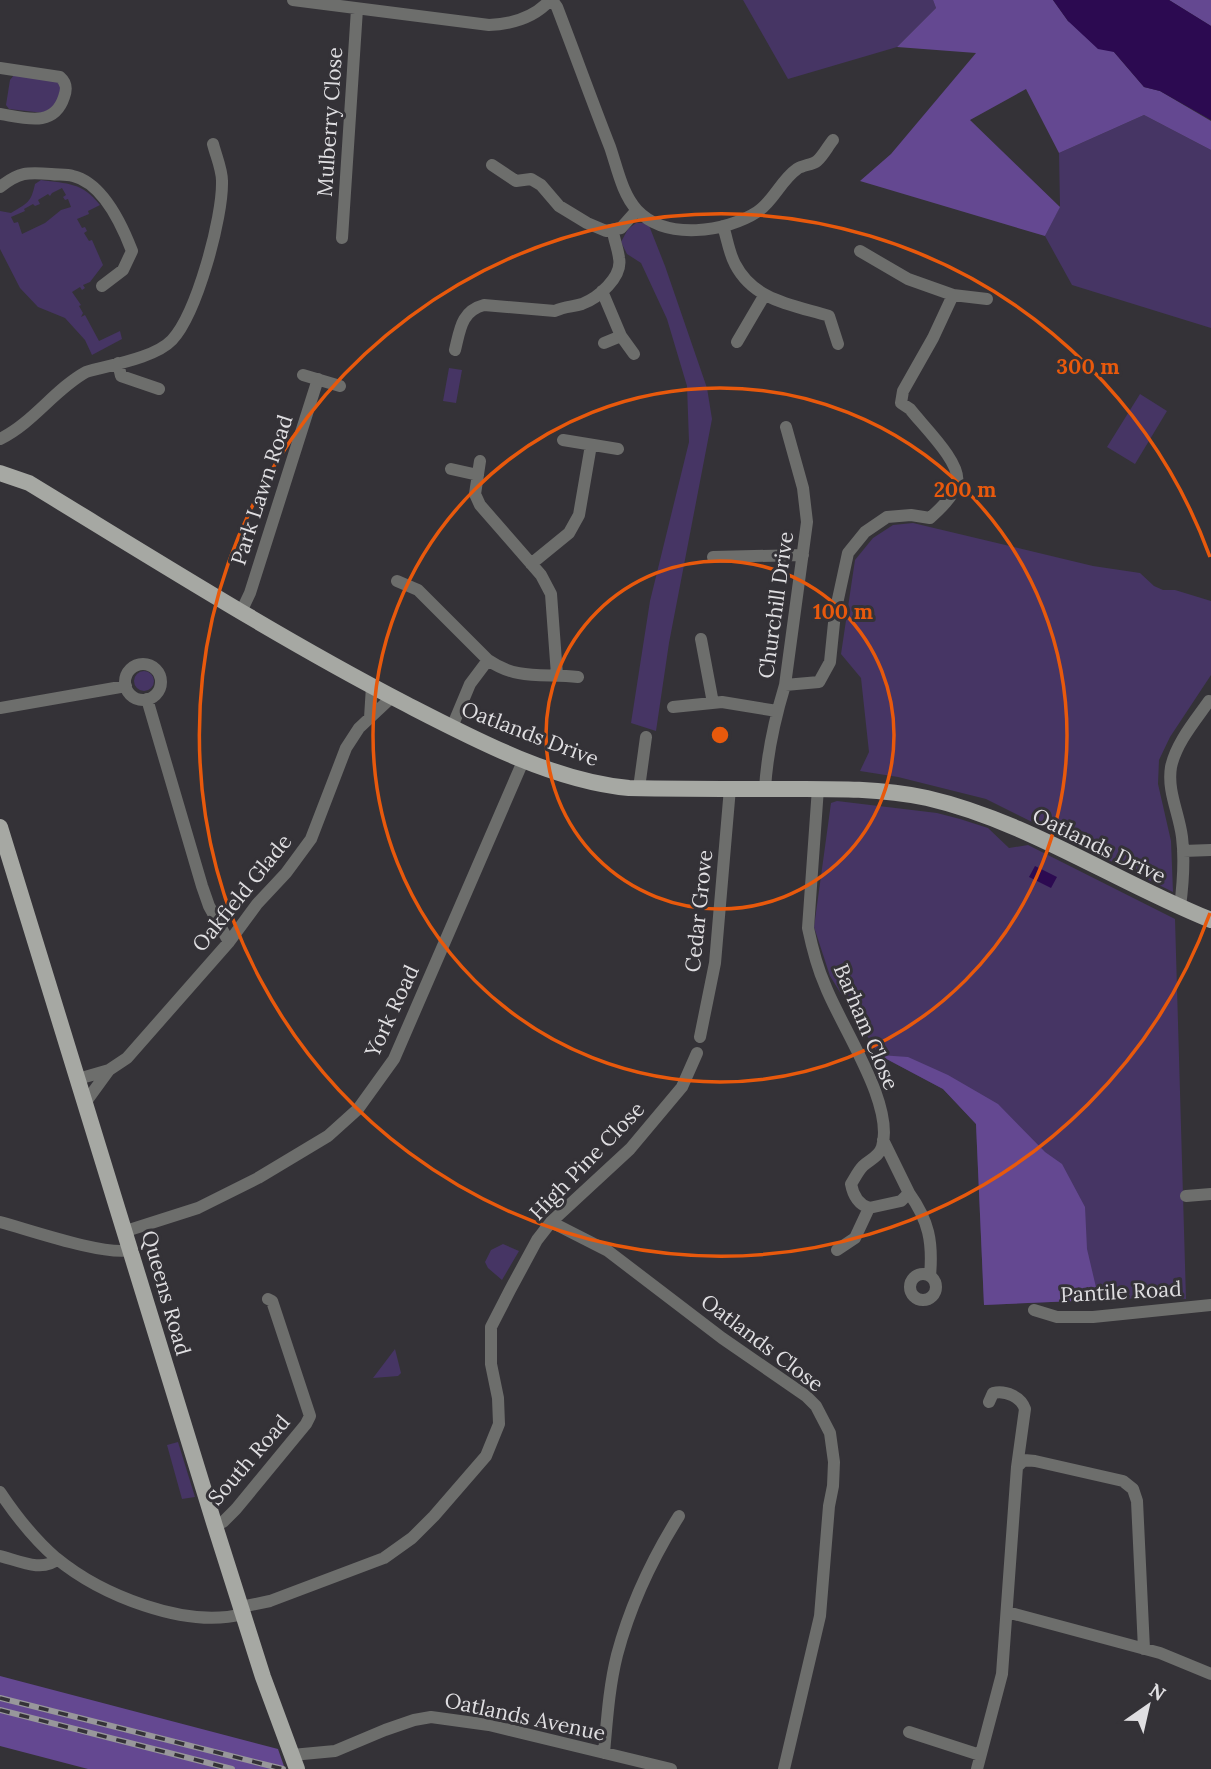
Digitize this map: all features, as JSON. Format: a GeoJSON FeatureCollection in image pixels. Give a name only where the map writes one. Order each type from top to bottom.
{"type":"FeatureCollection","features":[{"type":"Feature","properties":{"kind":"main road","name":"Oatlands Drive"},"geometry":{"type":"LineString","coordinates":[[0,473],[29,483],[303,649],[452,727],[524,759],[576,778],[616,787],[818,788],[887,791],[928,799],[969,810],[1042,840],[1180,908],[1211,920]]}},
{"type":"Feature","properties":{"kind":"main road","name":"Queens Road"},"geometry":{"type":"LineString","coordinates":[[0,827],[215,1526],[263,1677],[295,1764]]}},
{"type":"Feature","properties":{"kind":"street"},"geometry":{"type":"LineString","coordinates":[[293,0],[420,18],[500,24],[524,18],[551,0],[557,7],[622,181],[637,210],[665,226],[684,230],[723,226],[760,211],[782,183],[799,168],[816,162],[833,140]]}},
{"type":"Feature","properties":{"kind":"street","name":"Mulberry Close"},"geometry":{"type":"LineString","coordinates":[[342,238],[357,9]]}},
{"type":"Feature","properties":{"kind":"street"},"geometry":{"type":"LineString","coordinates":[[0,68],[60,77],[67,90],[62,104],[45,119],[34,120],[0,114]]}},
{"type":"Feature","properties":{"kind":"street"},"geometry":{"type":"LineString","coordinates":[[0,439],[26,421],[75,377],[161,349],[173,339],[201,282],[214,233],[222,178],[213,144]]}},
{"type":"Feature","properties":{"kind":"street"},"geometry":{"type":"LineString","coordinates":[[492,165],[516,181],[531,179],[559,206],[606,231],[621,228],[637,210]]}},
{"type":"Feature","properties":{"kind":"street"},"geometry":{"type":"LineString","coordinates":[[0,187],[23,173],[34,172],[75,176],[99,193],[124,232],[132,251],[123,270],[102,286]]}},
{"type":"Feature","properties":{"kind":"street"},"geometry":{"type":"LineString","coordinates":[[723,226],[734,262],[746,281],[764,296],[829,316],[838,344]]}},
{"type":"Feature","properties":{"kind":"street"},"geometry":{"type":"LineString","coordinates":[[455,349],[461,321],[477,307],[484,305],[555,311],[564,306],[582,304],[602,291],[612,280],[620,262],[612,231]]}},
{"type":"Feature","properties":{"kind":"street"},"geometry":{"type":"LineString","coordinates":[[860,251],[908,279],[953,295],[987,299]]}},
{"type":"Feature","properties":{"kind":"street"},"geometry":{"type":"LineString","coordinates":[[602,291],[621,336],[634,354]]}},
{"type":"Feature","properties":{"kind":"street"},"geometry":{"type":"LineString","coordinates":[[785,685],[819,682],[830,662],[835,613],[848,553],[864,532],[887,517],[911,515],[930,518],[946,503],[957,482],[955,464],[910,409],[901,403],[903,391],[933,338],[953,295]]}},
{"type":"Feature","properties":{"kind":"street"},"geometry":{"type":"LineString","coordinates":[[737,342],[764,296]]}},
{"type":"Feature","properties":{"kind":"street"},"geometry":{"type":"LineString","coordinates":[[604,343],[621,336]]}},
{"type":"Feature","properties":{"kind":"street"},"geometry":{"type":"LineString","coordinates":[[118,363],[121,376],[159,389]]}},
{"type":"Feature","properties":{"kind":"street"},"geometry":{"type":"LineString","coordinates":[[303,375],[340,386]]}},
{"type":"Feature","properties":{"kind":"street","name":"Park Lawn Road"},"geometry":{"type":"LineString","coordinates":[[241,612],[250,593],[318,379]]}},
{"type":"Feature","properties":{"kind":"street","name":"Churchill Drive"},"geometry":{"type":"LineString","coordinates":[[765,789],[777,710],[785,685],[807,522],[786,427]]}},
{"type":"Feature","properties":{"kind":"street"},"geometry":{"type":"LineString","coordinates":[[563,440],[618,449]]}},
{"type":"Feature","properties":{"kind":"street"},"geometry":{"type":"LineString","coordinates":[[531,564],[569,533],[579,515],[591,445]]}},
{"type":"Feature","properties":{"kind":"street"},"geometry":{"type":"LineString","coordinates":[[480,461],[475,494],[480,505],[541,575],[551,594],[557,675]]}},
{"type":"Feature","properties":{"kind":"street"},"geometry":{"type":"LineString","coordinates":[[451,469],[478,475]]}},
{"type":"Feature","properties":{"kind":"street"},"geometry":{"type":"LineString","coordinates":[[713,557],[803,555]]}},
{"type":"Feature","properties":{"kind":"street"},"geometry":{"type":"LineString","coordinates":[[397,581],[418,590],[488,660],[501,669],[525,676],[578,677]]}},
{"type":"Feature","properties":{"kind":"street"},"geometry":{"type":"LineString","coordinates":[[701,639],[713,703]]}},
{"type":"Feature","properties":{"kind":"street"},"geometry":{"type":"LineString","coordinates":[[452,727],[470,684],[488,660]]}},
{"type":"Feature","properties":{"kind":"street"},"geometry":{"type":"LineString","coordinates":[[141,664],[153,667],[160,676],[160,688],[153,697],[147,699],[131,695],[126,686],[125,680],[131,670],[141,664]]}},
{"type":"Feature","properties":{"kind":"street"},"geometry":{"type":"LineString","coordinates":[[0,708],[126,686]]}},
{"type":"Feature","properties":{"kind":"street"},"geometry":{"type":"LineString","coordinates":[[370,718],[373,686]]}},
{"type":"Feature","properties":{"kind":"street","name":"Oakfield Glade"},"geometry":{"type":"LineString","coordinates":[[78,1079],[109,1070],[127,1058],[286,873],[311,839],[346,748],[359,728],[392,697]]}},
{"type":"Feature","properties":{"kind":"street"},"geometry":{"type":"LineString","coordinates":[[147,699],[209,906],[229,942]]}},
{"type":"Feature","properties":{"kind":"street"},"geometry":{"type":"LineString","coordinates":[[1180,908],[1184,880],[1182,835],[1170,786],[1171,765],[1180,744],[1209,701]]}},
{"type":"Feature","properties":{"kind":"street"},"geometry":{"type":"LineString","coordinates":[[673,707],[713,703],[743,704],[777,710]]}},
{"type":"Feature","properties":{"kind":"street"},"geometry":{"type":"LineString","coordinates":[[639,788],[646,737]]}},
{"type":"Feature","properties":{"kind":"street","name":"York Road"},"geometry":{"type":"LineString","coordinates":[[126,1231],[198,1208],[258,1178],[328,1136],[358,1109],[394,1059],[524,759]]}},
{"type":"Feature","properties":{"kind":"street","name":"Cedar Grove"},"geometry":{"type":"LineString","coordinates":[[700,1037],[715,963],[730,788]]}},
{"type":"Feature","properties":{"kind":"street","name":"Barham Close"},"geometry":{"type":"LineString","coordinates":[[818,788],[808,928],[824,984],[874,1088],[883,1121],[883,1139],[909,1192],[922,1211],[932,1252],[930,1276]]}},
{"type":"Feature","properties":{"kind":"street"},"geometry":{"type":"LineString","coordinates":[[1183,851],[1211,850]]}},
{"type":"Feature","properties":{"kind":"street","name":"High Pine Close"},"geometry":{"type":"LineString","coordinates":[[0,1492],[28,1531],[57,1559],[111,1590],[154,1608],[180,1614],[215,1617],[242,1611],[257,1602],[270,1601],[366,1566],[396,1550],[434,1516],[486,1456],[499,1424],[498,1398],[491,1364],[491,1327],[537,1240],[565,1207],[630,1149],[682,1087],[697,1053]]}},
{"type":"Feature","properties":{"kind":"street","name":"Oakfield Glade"},"geometry":{"type":"LineString","coordinates":[[85,1103],[109,1070]]}},
{"type":"Feature","properties":{"kind":"street"},"geometry":{"type":"LineString","coordinates":[[883,1139],[880,1152],[862,1167],[851,1184],[853,1194],[863,1206],[869,1208],[901,1201],[909,1192]]}},
{"type":"Feature","properties":{"kind":"street"},"geometry":{"type":"LineString","coordinates":[[1186,1196],[1211,1194]]}},
{"type":"Feature","properties":{"kind":"street"},"geometry":{"type":"LineString","coordinates":[[837,1250],[855,1238],[869,1208]]}},
{"type":"Feature","properties":{"kind":"street"},"geometry":{"type":"LineString","coordinates":[[0,1222],[93,1247],[118,1252],[131,1250]]}},
{"type":"Feature","properties":{"kind":"street","name":"Oatlands Close"},"geometry":{"type":"LineString","coordinates":[[551,1222],[608,1251],[722,1338],[806,1396],[816,1406],[830,1433],[834,1449],[833,1486],[820,1616],[785,1769]]}},
{"type":"Feature","properties":{"kind":"street","name":"South Road"},"geometry":{"type":"LineString","coordinates":[[215,1526],[236,1509],[310,1416],[272,1301],[268,1299]]}},
{"type":"Feature","properties":{"kind":"street","name":"Pantile Road"},"geometry":{"type":"LineString","coordinates":[[1034,1310],[1057,1317],[1093,1317],[1211,1306]]}},
{"type":"Feature","properties":{"kind":"street"},"geometry":{"type":"LineString","coordinates":[[977,1769],[1002,1674],[1017,1467],[1025,1409],[1022,1401],[998,1391],[993,1393],[989,1402]]}},
{"type":"Feature","properties":{"kind":"street"},"geometry":{"type":"LineString","coordinates":[[1017,1467],[1024,1460],[1035,1461],[1123,1481],[1133,1489],[1137,1501],[1144,1649]]}},
{"type":"Feature","properties":{"kind":"street"},"geometry":{"type":"LineString","coordinates":[[604,1753],[609,1698],[617,1655],[633,1606],[656,1553],[679,1516]]}},
{"type":"Feature","properties":{"kind":"street"},"geometry":{"type":"LineString","coordinates":[[0,1556],[44,1566],[57,1559]]}},
{"type":"Feature","properties":{"kind":"street"},"geometry":{"type":"LineString","coordinates":[[1007,1612],[1144,1649],[1211,1674]]}},
{"type":"Feature","properties":{"kind":"street","name":"Oatlands Avenue"},"geometry":{"type":"LineString","coordinates":[[295,1764],[414,1720],[432,1717],[489,1724],[671,1769]]}},
{"type":"Feature","properties":{"kind":"street"},"geometry":{"type":"LineString","coordinates":[[909,1732],[980,1755]]}},
{"type":"Feature","properties":{"kind":"shaded area"},"geometry":{"type":"Polygon","coordinates":[[[743,0],[933,0],[936,8],[897,47],[788,79],[743,0]]]}},
{"type":"Feature","properties":{"kind":"shaded area"},"geometry":{"type":"Polygon","coordinates":[[[933,0],[1053,0],[1068,21],[1114,52],[1144,87],[1160,91],[1211,121],[1211,150],[1144,115],[1059,153],[1026,89],[970,120],[1060,207],[1045,236],[860,181],[891,154],[976,53],[897,47],[936,8],[933,0]]]}},
{"type":"Feature","properties":{"kind":"shaded area"},"geometry":{"type":"Polygon","coordinates":[[[1053,0],[1169,0],[1211,26],[1211,120],[1160,91],[1144,87],[1114,52],[1098,49],[1068,21],[1053,0]]]}},
{"type":"Feature","properties":{"kind":"shaded area"},"geometry":{"type":"Polygon","coordinates":[[[1169,0],[1211,0],[1211,26],[1169,0]]]}},
{"type":"Feature","properties":{"kind":"shaded area"},"geometry":{"type":"Polygon","coordinates":[[[14,75],[58,80],[62,85],[60,102],[44,113],[9,109],[6,105],[10,80],[14,75]]]}},
{"type":"Feature","properties":{"kind":"shaded area"},"geometry":{"type":"Polygon","coordinates":[[[1144,115],[1211,150],[1211,328],[1072,285],[1045,236],[1060,206],[1059,153],[1144,115]]]}},
{"type":"Feature","properties":{"kind":"shaded area"},"geometry":{"type":"Polygon","coordinates":[[[41,180],[74,185],[87,192],[100,205],[77,219],[82,228],[85,227],[87,231],[84,233],[89,241],[92,240],[103,265],[90,282],[83,285],[85,288],[82,290],[80,287],[72,292],[81,305],[81,317],[85,315],[99,341],[120,331],[122,339],[92,355],[85,340],[65,318],[38,307],[20,288],[0,249],[0,211],[11,213],[25,204],[32,195],[35,184],[41,180]],[[62,188],[38,200],[40,204],[33,204],[11,217],[14,223],[18,222],[22,234],[45,223],[61,210],[71,207],[68,199],[63,197],[66,195],[62,188]]]}},
{"type":"Feature","properties":{"kind":"shaded area"},"geometry":{"type":"Polygon","coordinates":[[[636,223],[648,223],[665,266],[707,388],[712,419],[669,643],[656,731],[631,723],[650,601],[689,442],[687,386],[667,319],[641,263],[627,254],[621,242],[628,229],[636,223]]]}},
{"type":"Feature","properties":{"kind":"shaded area"},"geometry":{"type":"Polygon","coordinates":[[[449,368],[462,370],[456,403],[443,401],[449,368]]]}},
{"type":"Feature","properties":{"kind":"shaded area"},"geometry":{"type":"Polygon","coordinates":[[[1140,394],[1167,411],[1135,464],[1107,447],[1140,394]]]}},
{"type":"Feature","properties":{"kind":"shaded area"},"geometry":{"type":"Polygon","coordinates":[[[913,523],[1093,566],[1140,573],[1154,586],[1163,590],[1175,590],[1211,601],[1211,675],[1170,737],[1159,760],[1158,784],[1171,841],[1173,892],[986,799],[898,777],[860,771],[869,752],[861,678],[841,654],[855,560],[873,538],[893,525],[913,523]]]}},
{"type":"Feature","properties":{"kind":"shaded area"},"geometry":{"type":"Polygon","coordinates":[[[140,671],[148,671],[154,681],[148,691],[140,691],[134,685],[134,677],[140,671]]]}},
{"type":"Feature","properties":{"kind":"shaded area"},"geometry":{"type":"Polygon","coordinates":[[[837,801],[937,813],[988,828],[1009,848],[1028,845],[1175,919],[1186,1299],[1168,1297],[984,1305],[976,1124],[943,1089],[879,1055],[830,976],[814,927],[831,803],[837,801]]]}},
{"type":"Feature","properties":{"kind":"shaded area"},"geometry":{"type":"Polygon","coordinates":[[[1035,866],[1057,877],[1051,888],[1029,877],[1035,866]]]}},
{"type":"Feature","properties":{"kind":"shaded area"},"geometry":{"type":"Polygon","coordinates":[[[879,1055],[908,1057],[948,1075],[998,1104],[1045,1152],[1062,1164],[1085,1207],[1087,1249],[1099,1300],[984,1305],[976,1124],[943,1089],[879,1055]]]}},
{"type":"Feature","properties":{"kind":"shaded area"},"geometry":{"type":"Polygon","coordinates":[[[503,1244],[519,1251],[502,1280],[485,1262],[491,1250],[503,1244]]]}},
{"type":"Feature","properties":{"kind":"shaded area"},"geometry":{"type":"Polygon","coordinates":[[[395,1349],[401,1373],[398,1376],[373,1378],[395,1349]]]}},
{"type":"Feature","properties":{"kind":"shaded area"},"geometry":{"type":"Polygon","coordinates":[[[178,1442],[195,1497],[182,1499],[167,1445],[178,1442]]]}},
{"type":"Feature","properties":{"kind":"shaded area"},"geometry":{"type":"Polygon","coordinates":[[[0,1676],[278,1749],[285,1769],[88,1769],[0,1746],[0,1676]]]}},
{"type":"Feature","properties":{"kind":"railway"},"geometry":{"type":"LineString","coordinates":[[0,1698],[283,1769]]}},
{"type":"Feature","properties":{"kind":"railway"},"geometry":{"type":"LineString","coordinates":[[0,1710],[232,1769]]}}]}
